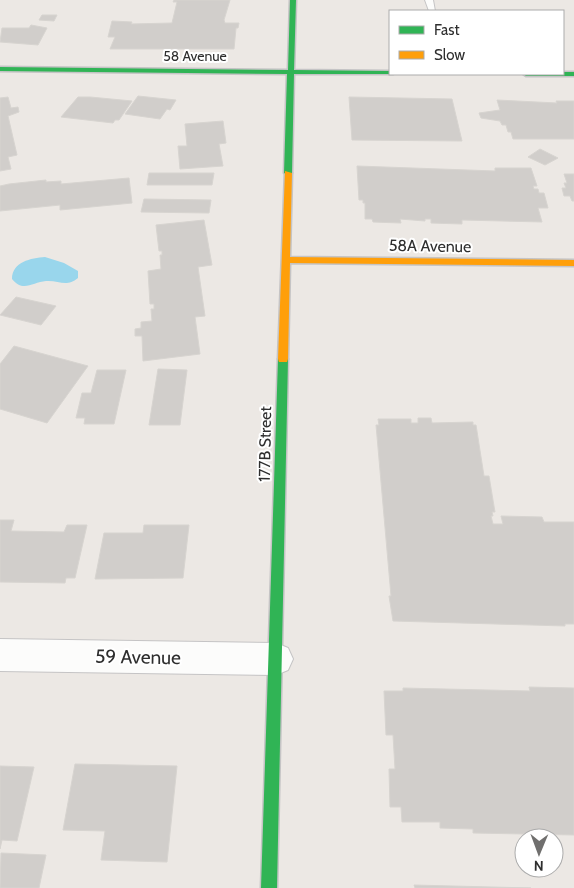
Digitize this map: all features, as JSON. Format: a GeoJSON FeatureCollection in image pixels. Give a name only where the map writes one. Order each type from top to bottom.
{"type":"FeatureCollection","features":[{"type":"Feature","properties":{"kind":"street","name":"177B Street"},"geometry":{"type":"LineString","coordinates":[[269,888],[293,0]]}},
{"type":"Feature","properties":{"kind":"street","name":"58 Avenue"},"geometry":{"type":"LineString","coordinates":[[0,70],[389,73]]}},
{"type":"Feature","properties":{"kind":"street","name":"58A Avenue"},"geometry":{"type":"LineString","coordinates":[[286,260],[574,264]]}},
{"type":"Feature","properties":{"kind":"street","name":"59 Avenue"},"geometry":{"type":"LineString","coordinates":[[0,655],[276,659]]}},
{"type":"Feature","properties":{"kind":"water"},"geometry":{"type":"Polygon","coordinates":[[[45,257],[64,263],[78,271],[78,278],[70,283],[46,281],[28,286],[20,285],[12,279],[15,269],[23,262],[45,257]]]}},
{"type":"Feature","properties":{"kind":"building"},"geometry":{"type":"Polygon","coordinates":[[[174,0],[230,0],[224,20],[225,23],[239,23],[238,28],[236,28],[234,49],[110,49],[115,37],[108,37],[112,21],[132,22],[131,24],[172,23],[177,2],[173,2],[174,0]]]}},
{"type":"Feature","properties":{"kind":"building"},"geometry":{"type":"Polygon","coordinates":[[[42,15],[57,15],[54,21],[39,20],[42,15]]]}},
{"type":"Feature","properties":{"kind":"building"},"geometry":{"type":"Polygon","coordinates":[[[31,25],[47,28],[38,45],[0,42],[2,28],[29,28],[31,25]]]}},
{"type":"Feature","properties":{"kind":"building"},"geometry":{"type":"Polygon","coordinates":[[[138,96],[176,100],[170,110],[167,109],[160,119],[125,114],[138,96]]]}},
{"type":"Feature","properties":{"kind":"building"},"geometry":{"type":"Polygon","coordinates":[[[8,97],[11,108],[18,107],[19,112],[8,116],[17,155],[8,157],[11,169],[0,171],[0,98],[8,97]]]}},
{"type":"Feature","properties":{"kind":"building"},"geometry":{"type":"Polygon","coordinates":[[[78,97],[132,101],[119,120],[115,120],[113,123],[61,117],[78,97]]]}},
{"type":"Feature","properties":{"kind":"building"},"geometry":{"type":"Polygon","coordinates":[[[349,97],[452,99],[462,141],[352,140],[349,97]]]}},
{"type":"Feature","properties":{"kind":"building"},"geometry":{"type":"Polygon","coordinates":[[[497,100],[557,103],[556,101],[574,101],[574,139],[513,139],[506,125],[502,125],[500,121],[481,118],[479,113],[500,110],[497,100]]]}},
{"type":"Feature","properties":{"kind":"building"},"geometry":{"type":"Polygon","coordinates":[[[223,121],[226,143],[219,144],[223,166],[180,169],[178,146],[187,146],[185,124],[223,121]]]}},
{"type":"Feature","properties":{"kind":"building"},"geometry":{"type":"Polygon","coordinates":[[[540,149],[558,158],[545,165],[528,157],[540,149]]]}},
{"type":"Feature","properties":{"kind":"building"},"geometry":{"type":"Polygon","coordinates":[[[357,166],[495,171],[495,168],[531,168],[537,186],[533,186],[534,189],[538,189],[539,193],[544,193],[548,208],[538,208],[542,222],[462,220],[462,224],[431,223],[431,219],[425,219],[425,221],[400,219],[401,223],[373,222],[372,219],[365,219],[365,203],[363,203],[363,200],[359,200],[357,166]]]}},
{"type":"Feature","properties":{"kind":"building"},"geometry":{"type":"Polygon","coordinates":[[[149,173],[214,173],[212,185],[147,185],[149,173]]]}},
{"type":"Feature","properties":{"kind":"building"},"geometry":{"type":"Polygon","coordinates":[[[564,174],[574,174],[574,201],[572,201],[570,196],[564,196],[562,188],[566,188],[564,183],[567,183],[564,174]]]}},
{"type":"Feature","properties":{"kind":"building"},"geometry":{"type":"Polygon","coordinates":[[[129,178],[132,203],[60,210],[60,205],[0,211],[0,186],[46,180],[46,182],[61,181],[61,184],[129,178]]]}},
{"type":"Feature","properties":{"kind":"building"},"geometry":{"type":"Polygon","coordinates":[[[144,199],[211,200],[209,213],[141,212],[144,199]]]}},
{"type":"Feature","properties":{"kind":"building"},"geometry":{"type":"Polygon","coordinates":[[[204,220],[212,265],[198,267],[205,316],[195,317],[200,354],[143,361],[142,336],[135,336],[135,329],[141,328],[141,322],[152,321],[151,309],[154,309],[154,304],[150,304],[148,271],[161,269],[160,255],[162,255],[162,251],[159,251],[156,225],[204,220]]]}},
{"type":"Feature","properties":{"kind":"building"},"geometry":{"type":"Polygon","coordinates":[[[16,297],[56,306],[41,325],[0,315],[16,297]]]}},
{"type":"Feature","properties":{"kind":"building"},"geometry":{"type":"Polygon","coordinates":[[[14,346],[88,366],[47,423],[0,409],[0,364],[14,346]]]}},
{"type":"Feature","properties":{"kind":"building"},"geometry":{"type":"Polygon","coordinates":[[[158,369],[187,370],[180,425],[149,425],[158,369]]]}},
{"type":"Feature","properties":{"kind":"building"},"geometry":{"type":"Polygon","coordinates":[[[97,370],[126,370],[114,424],[84,424],[85,418],[76,418],[82,393],[91,393],[97,370]]]}},
{"type":"Feature","properties":{"kind":"building"},"geometry":{"type":"Polygon","coordinates":[[[418,418],[431,418],[432,423],[473,422],[473,425],[476,425],[484,476],[489,476],[495,512],[492,512],[493,516],[491,516],[493,524],[503,524],[501,516],[542,517],[544,522],[574,522],[574,624],[565,624],[565,626],[393,621],[389,596],[391,596],[376,425],[379,425],[378,419],[411,419],[411,423],[418,423],[418,418]]]}},
{"type":"Feature","properties":{"kind":"building"},"geometry":{"type":"Polygon","coordinates":[[[0,520],[14,520],[11,531],[64,532],[67,525],[87,525],[75,578],[66,578],[65,583],[0,582],[0,520]]]}},
{"type":"Feature","properties":{"kind":"building"},"geometry":{"type":"Polygon","coordinates":[[[144,525],[189,525],[183,578],[95,579],[104,533],[143,533],[144,525]]]}},
{"type":"Feature","properties":{"kind":"building"},"geometry":{"type":"Polygon","coordinates":[[[529,687],[574,688],[574,835],[564,835],[564,828],[514,828],[514,834],[473,833],[473,829],[440,828],[440,822],[402,822],[401,807],[390,807],[389,769],[395,769],[393,735],[386,735],[384,691],[403,691],[403,688],[530,691],[529,687]]]}},
{"type":"Feature","properties":{"kind":"building"},"geometry":{"type":"Polygon","coordinates":[[[75,764],[177,766],[167,862],[101,860],[105,831],[63,830],[75,764]]]}},
{"type":"Feature","properties":{"kind":"building"},"geometry":{"type":"Polygon","coordinates":[[[0,766],[34,767],[17,841],[2,840],[0,849],[0,766]]]}},
{"type":"Feature","properties":{"kind":"building"},"geometry":{"type":"Polygon","coordinates":[[[1,853],[46,855],[39,888],[0,888],[1,853]]]}},
{"type":"Feature","properties":{"kind":"building"},"geometry":{"type":"Polygon","coordinates":[[[414,885],[531,888],[415,888],[414,885]]]}},
{"type":"Feature","properties":{"kind":"traffic: fast"},"geometry":{"type":"LineString","coordinates":[[288,173],[293,0]]}},
{"type":"Feature","properties":{"kind":"traffic: fast"},"geometry":{"type":"LineString","coordinates":[[0,69],[389,73]]}},
{"type":"Feature","properties":{"kind":"traffic: fast"},"geometry":{"type":"LineString","coordinates":[[564,74],[574,74]]}},
{"type":"Feature","properties":{"kind":"traffic: fast"},"geometry":{"type":"LineString","coordinates":[[269,888],[283,359]]}},
{"type":"Feature","properties":{"kind":"traffic: slow"},"geometry":{"type":"LineString","coordinates":[[283,359],[288,173]]}},
{"type":"Feature","properties":{"kind":"traffic: slow"},"geometry":{"type":"LineString","coordinates":[[286,260],[574,263]]}}]}
